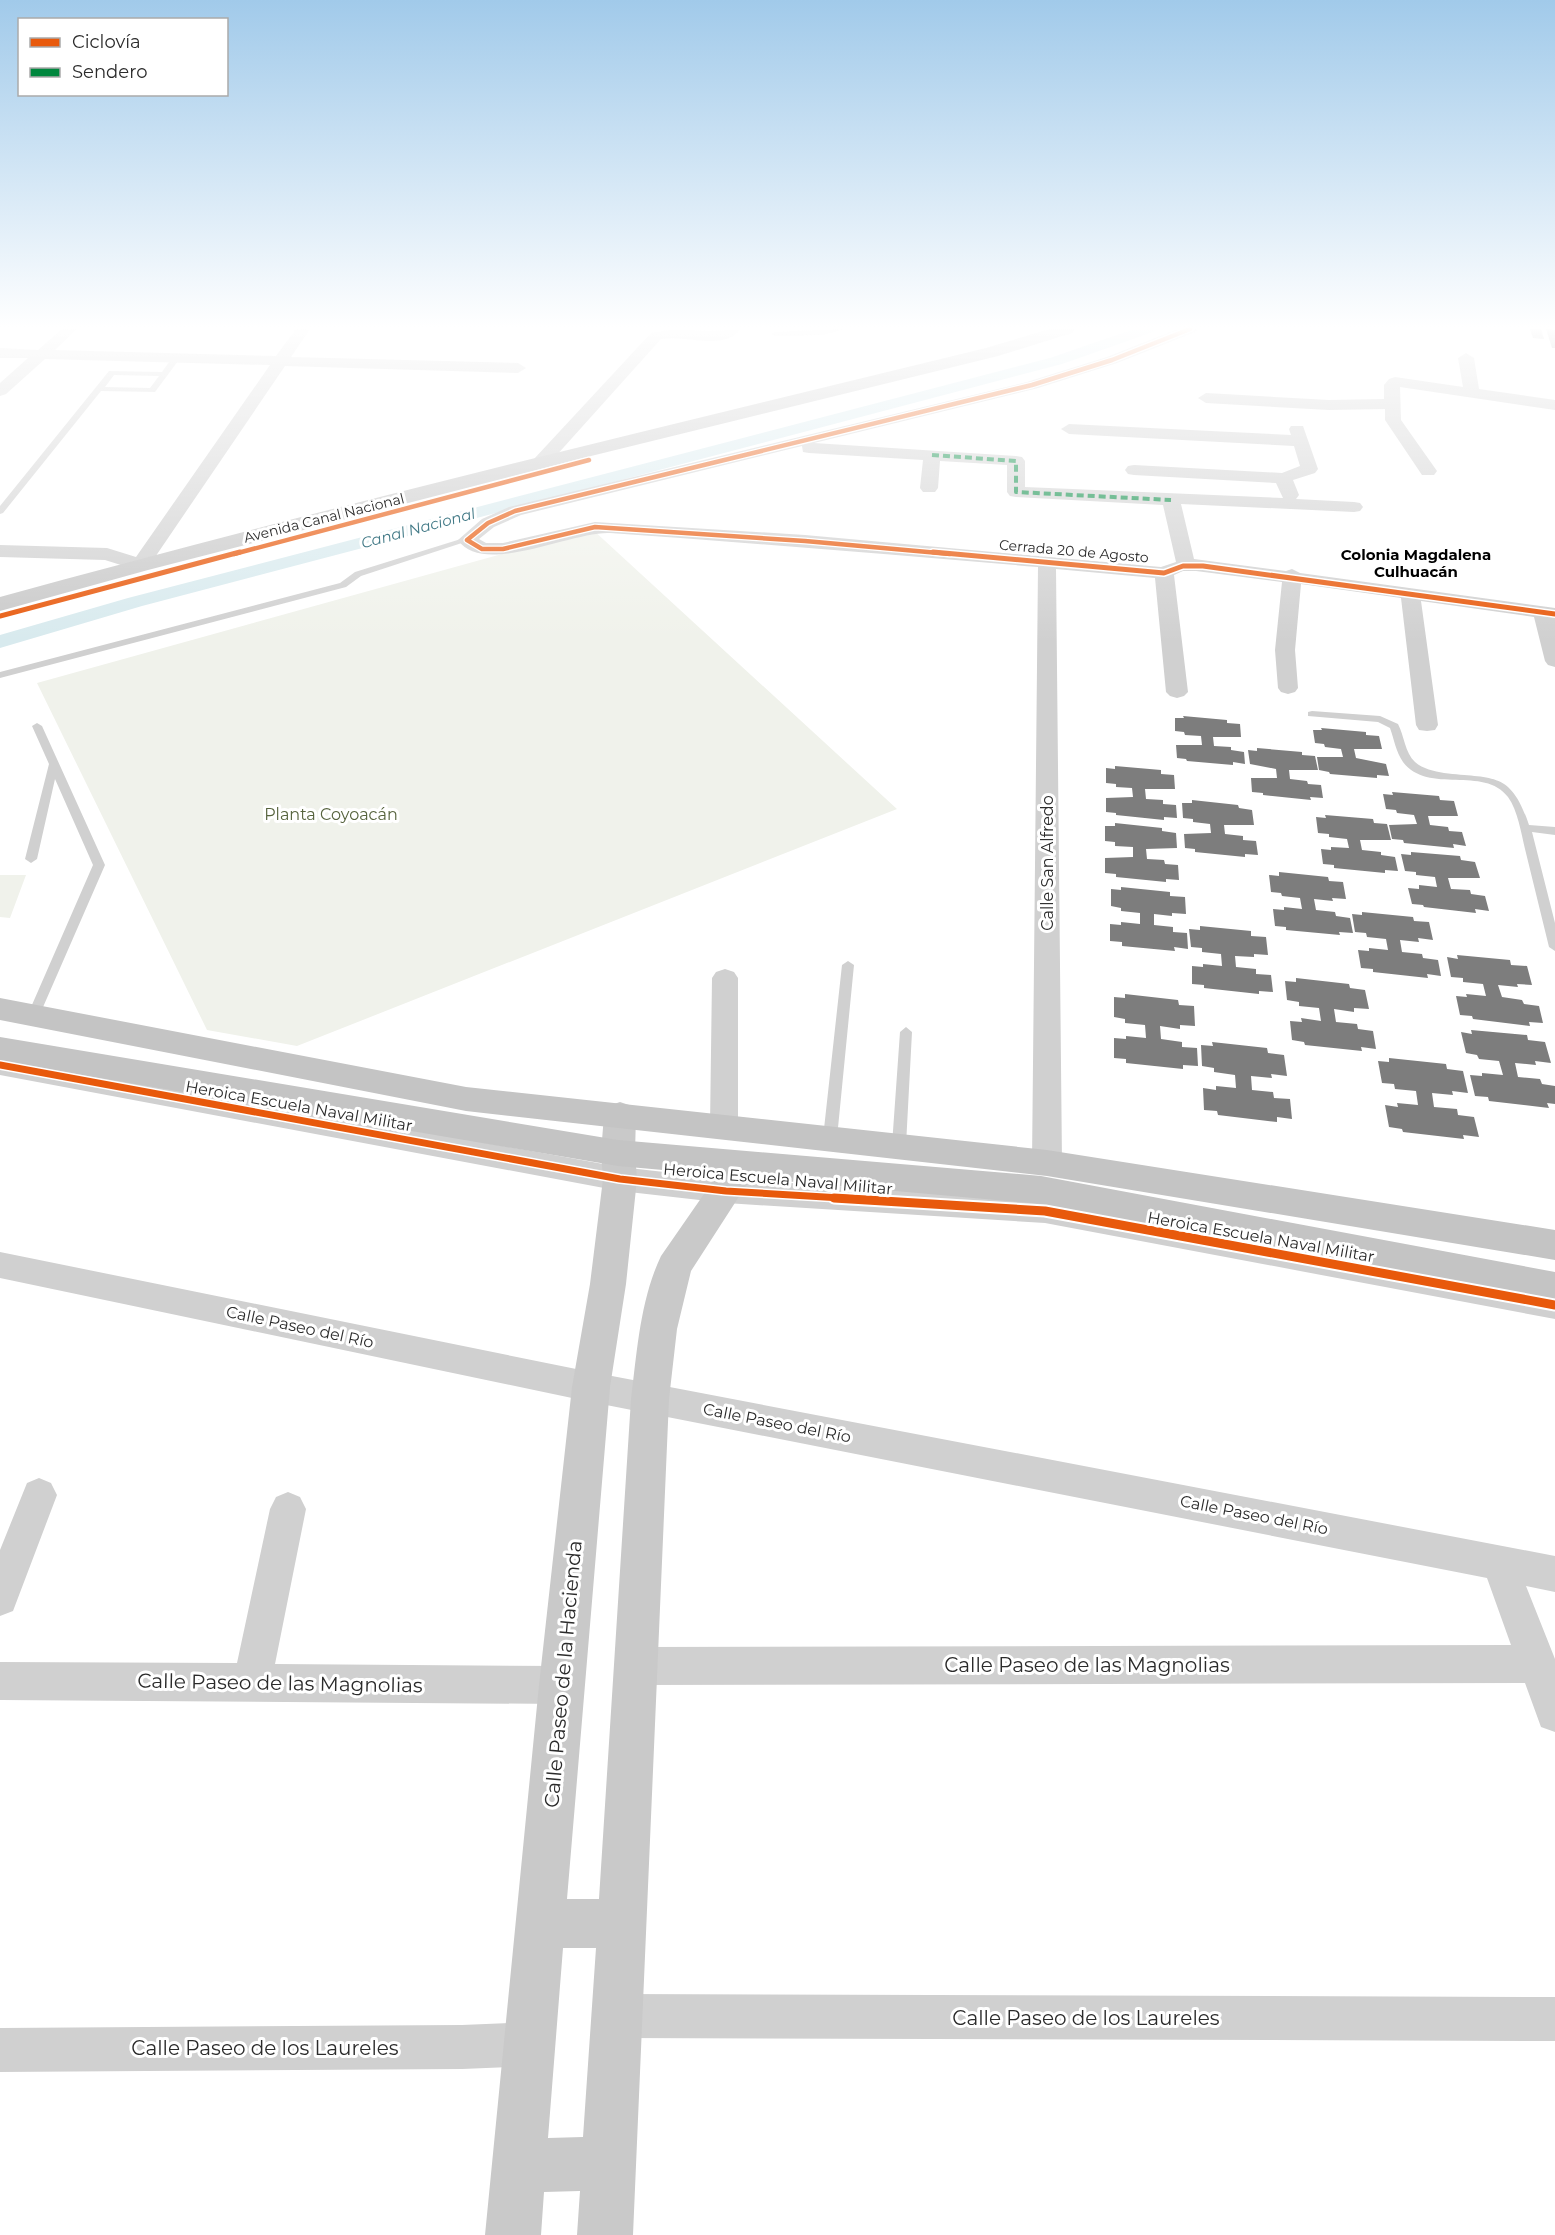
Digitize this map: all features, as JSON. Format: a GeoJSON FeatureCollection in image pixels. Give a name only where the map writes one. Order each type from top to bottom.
{"type":"FeatureCollection","features":[{"type":"Feature","properties":{"kind":"main road","name":"Heroica Escuela Naval Militar"},"geometry":{"type":"LineString","coordinates":[[0,1009],[466,1099],[620,1149],[735,1178],[1041,1190],[1555,1287]]}},
{"type":"Feature","properties":{"kind":"main road","name":"Heroica Escuela Naval Militar"},"geometry":{"type":"LineString","coordinates":[[0,1049],[620,1149],[724,1126],[1047,1163],[1555,1245]]}},
{"type":"Feature","properties":{"kind":"street"},"geometry":{"type":"LineString","coordinates":[[0,551],[107,555],[140,565],[230,433]]}},
{"type":"Feature","properties":{"kind":"street"},"geometry":{"type":"LineString","coordinates":[[540,463],[567,433]]}},
{"type":"Feature","properties":{"kind":"street","name":"Avenida Canal Nacional"},"geometry":{"type":"LineString","coordinates":[[0,604],[140,565],[661,433]]}},
{"type":"Feature","properties":{"kind":"street"},"geometry":{"type":"LineString","coordinates":[[467,540],[488,523],[514,511],[831,433]]}},
{"type":"Feature","properties":{"kind":"street"},"geometry":{"type":"LineString","coordinates":[[1134,470],[1283,478],[1309,468],[1299,435],[1234,433]]}},
{"type":"Feature","properties":{"kind":"street"},"geometry":{"type":"LineString","coordinates":[[1401,433],[1428,471]]}},
{"type":"Feature","properties":{"kind":"street"},"geometry":{"type":"LineString","coordinates":[[779,446],[1016,461],[1016,492],[1293,502],[1354,507]]}},
{"type":"Feature","properties":{"kind":"street"},"geometry":{"type":"LineString","coordinates":[[929,489],[932,455]]}},
{"type":"Feature","properties":{"kind":"street"},"geometry":{"type":"LineString","coordinates":[[1283,478],[1293,502]]}},
{"type":"Feature","properties":{"kind":"street"},"geometry":{"type":"LineString","coordinates":[[1179,498],[1186,565]]}},
{"type":"Feature","properties":{"kind":"street","name":"Cerrada 20 de Agosto"},"geometry":{"type":"LineString","coordinates":[[467,540],[482,549],[503,549],[595,527],[1164,573],[1174,567],[1186,565],[1292,575],[1549,613]]}},
{"type":"Feature","properties":{"kind":"street","name":"Calle San Alfredo"},"geometry":{"type":"LineString","coordinates":[[1047,562],[1047,1163]]}},
{"type":"Feature","properties":{"kind":"street"},"geometry":{"type":"LineString","coordinates":[[1164,573],[1177,692]]}},
{"type":"Feature","properties":{"kind":"street"},"geometry":{"type":"LineString","coordinates":[[1288,688],[1285,650],[1292,575]]}},
{"type":"Feature","properties":{"kind":"street"},"geometry":{"type":"LineString","coordinates":[[1410,594],[1427,725]]}},
{"type":"Feature","properties":{"kind":"street"},"geometry":{"type":"LineString","coordinates":[[1549,613],[1555,661]]}},
{"type":"Feature","properties":{"kind":"street"},"geometry":{"type":"LineString","coordinates":[[724,1126],[725,978]]}},
{"type":"Feature","properties":{"kind":"street","name":"Heroica Escuela Naval Militar"},"geometry":{"type":"LineString","coordinates":[[0,1065],[620,1149]]}},
{"type":"Feature","properties":{"kind":"street","name":"Calle Paseo de la Hacienda"},"geometry":{"type":"LineString","coordinates":[[513,2235],[561,1685],[591,1387],[608,1284],[620,1149]]}},
{"type":"Feature","properties":{"kind":"street"},"geometry":{"type":"LineString","coordinates":[[605,2235],[650,1399],[658,1329],[674,1267],[735,1178]]}},
{"type":"Feature","properties":{"kind":"street","name":"Heroica Escuela Naval Militar"},"geometry":{"type":"LineString","coordinates":[[735,1178],[1045,1211],[1555,1305]]}},
{"type":"Feature","properties":{"kind":"street","name":"Calle Paseo del Río"},"geometry":{"type":"LineString","coordinates":[[0,1265],[650,1399],[1555,1574]]}},
{"type":"Feature","properties":{"kind":"street"},"geometry":{"type":"LineString","coordinates":[[0,1598],[39,1495]]}},
{"type":"Feature","properties":{"kind":"street"},"geometry":{"type":"LineString","coordinates":[[252,1682],[288,1509]]}},
{"type":"Feature","properties":{"kind":"street"},"geometry":{"type":"LineString","coordinates":[[1499,1562],[1555,1713]]}},
{"type":"Feature","properties":{"kind":"street","name":"Calle Paseo de las Magnolias"},"geometry":{"type":"LineString","coordinates":[[636,1666],[1538,1664]]}},
{"type":"Feature","properties":{"kind":"street","name":"Calle Paseo de las Magnolias"},"geometry":{"type":"LineString","coordinates":[[0,1681],[561,1685]]}},
{"type":"Feature","properties":{"kind":"street"},"geometry":{"type":"LineString","coordinates":[[541,1924],[621,1923]]}},
{"type":"Feature","properties":{"kind":"street","name":"Calle Paseo de los Laureles"},"geometry":{"type":"LineString","coordinates":[[617,2016],[1555,2019]]}},
{"type":"Feature","properties":{"kind":"street","name":"Calle Paseo de los Laureles"},"geometry":{"type":"LineString","coordinates":[[0,2050],[462,2047],[530,2044]]}},
{"type":"Feature","properties":{"kind":"street"},"geometry":{"type":"LineString","coordinates":[[519,2165],[609,2164]]}},
{"type":"Feature","properties":{"kind":"lane"},"geometry":{"type":"LineString","coordinates":[[0,511],[62,433]]}},
{"type":"Feature","properties":{"kind":"lane"},"geometry":{"type":"LineString","coordinates":[[0,675],[343,585],[358,574],[467,540]]}},
{"type":"Feature","properties":{"kind":"lane"},"geometry":{"type":"LineString","coordinates":[[1312,714],[1380,719],[1394,726],[1405,757],[1412,765],[1432,773],[1481,780],[1510,792],[1525,828],[1555,947]]}},
{"type":"Feature","properties":{"kind":"lane"},"geometry":{"type":"LineString","coordinates":[[34,1014],[99,865],[37,726]]}},
{"type":"Feature","properties":{"kind":"lane"},"geometry":{"type":"LineString","coordinates":[[31,859],[54,763]]}},
{"type":"Feature","properties":{"kind":"lane"},"geometry":{"type":"LineString","coordinates":[[1525,828],[1555,831]]}},
{"type":"Feature","properties":{"kind":"lane"},"geometry":{"type":"LineString","coordinates":[[830,1138],[848,965]]}},
{"type":"Feature","properties":{"kind":"lane"},"geometry":{"type":"LineString","coordinates":[[899,1145],[906,1032]]}},
{"type":"Feature","properties":{"kind":"green space","name":"Planta Coyoacán"},"geometry":{"type":"Polygon","coordinates":[[[592,529],[897,809],[297,1046],[207,1030],[37,683],[592,529]]]}},
{"type":"Feature","properties":{"kind":"green space"},"geometry":{"type":"Polygon","coordinates":[[[0,875],[26,875],[10,918],[0,917],[0,875]]]}},
{"type":"Feature","properties":{"kind":"building"},"geometry":{"type":"Polygon","coordinates":[[[1183,716],[1227,720],[1227,723],[1240,724],[1241,737],[1213,737],[1214,746],[1231,747],[1231,750],[1244,752],[1245,764],[1187,761],[1177,758],[1176,745],[1202,745],[1201,736],[1185,735],[1184,732],[1175,731],[1175,718],[1184,718],[1183,716]]]}},
{"type":"Feature","properties":{"kind":"building"},"geometry":{"type":"Polygon","coordinates":[[[1321,728],[1366,732],[1366,735],[1379,736],[1382,749],[1354,749],[1356,758],[1386,764],[1389,776],[1377,775],[1377,778],[1330,774],[1319,770],[1317,757],[1343,757],[1341,749],[1315,743],[1313,730],[1322,730],[1321,728]]]}},
{"type":"Feature","properties":{"kind":"building"},"geometry":{"type":"Polygon","coordinates":[[[1257,748],[1302,752],[1302,755],[1315,756],[1318,770],[1289,770],[1290,779],[1321,785],[1323,798],[1310,797],[1311,800],[1252,792],[1251,778],[1277,778],[1276,769],[1250,764],[1248,750],[1257,751],[1257,748]]]}},
{"type":"Feature","properties":{"kind":"building"},"geometry":{"type":"Polygon","coordinates":[[[1115,766],[1161,770],[1161,774],[1174,775],[1175,789],[1145,789],[1146,799],[1163,800],[1163,804],[1176,805],[1177,818],[1164,817],[1164,820],[1106,812],[1106,798],[1133,797],[1132,788],[1116,787],[1116,784],[1106,783],[1106,768],[1115,769],[1115,766]]]}},
{"type":"Feature","properties":{"kind":"building"},"geometry":{"type":"Polygon","coordinates":[[[1392,792],[1439,796],[1440,800],[1454,801],[1458,816],[1428,816],[1430,825],[1448,827],[1449,831],[1462,832],[1466,846],[1453,844],[1454,848],[1404,843],[1403,840],[1392,839],[1389,825],[1417,824],[1414,815],[1386,809],[1383,794],[1393,795],[1392,792]]]}},
{"type":"Feature","properties":{"kind":"building"},"geometry":{"type":"Polygon","coordinates":[[[1192,800],[1238,805],[1239,808],[1252,810],[1254,825],[1224,825],[1225,834],[1243,836],[1243,840],[1256,841],[1258,855],[1245,854],[1245,857],[1195,852],[1195,849],[1185,848],[1184,834],[1211,833],[1210,824],[1183,818],[1182,803],[1192,803],[1192,800]]]}},
{"type":"Feature","properties":{"kind":"building"},"geometry":{"type":"Polygon","coordinates":[[[1325,815],[1373,819],[1374,823],[1387,824],[1391,840],[1360,840],[1362,850],[1381,852],[1381,855],[1395,857],[1398,871],[1385,870],[1385,873],[1334,868],[1334,865],[1323,864],[1321,849],[1349,848],[1347,839],[1318,833],[1316,817],[1326,818],[1325,815]]]}},
{"type":"Feature","properties":{"kind":"building"},"geometry":{"type":"Polygon","coordinates":[[[1115,823],[1162,828],[1162,831],[1176,833],[1177,848],[1146,849],[1147,859],[1164,860],[1165,864],[1178,865],[1179,880],[1166,879],[1166,882],[1116,877],[1116,874],[1105,873],[1105,858],[1133,857],[1133,847],[1115,846],[1115,842],[1105,841],[1105,826],[1115,826],[1115,823]]]}},
{"type":"Feature","properties":{"kind":"building"},"geometry":{"type":"Polygon","coordinates":[[[1411,852],[1460,856],[1461,860],[1475,862],[1480,878],[1448,878],[1451,889],[1470,890],[1471,894],[1485,896],[1489,911],[1475,909],[1476,913],[1412,904],[1408,888],[1419,889],[1419,885],[1437,887],[1435,877],[1405,871],[1401,854],[1411,855],[1411,852]]]}},
{"type":"Feature","properties":{"kind":"building"},"geometry":{"type":"Polygon","coordinates":[[[1279,872],[1328,877],[1329,881],[1343,882],[1346,899],[1332,898],[1333,901],[1314,899],[1316,910],[1335,912],[1336,916],[1350,918],[1353,933],[1339,932],[1340,935],[1286,930],[1286,927],[1275,926],[1273,909],[1284,910],[1284,907],[1302,909],[1300,898],[1271,892],[1269,875],[1279,876],[1279,872]]]}},
{"type":"Feature","properties":{"kind":"building"},"geometry":{"type":"Polygon","coordinates":[[[1121,887],[1170,892],[1170,896],[1185,897],[1186,914],[1172,913],[1172,916],[1154,914],[1154,925],[1173,927],[1173,932],[1187,933],[1188,949],[1174,947],[1175,951],[1122,946],[1122,942],[1110,941],[1110,924],[1121,925],[1121,922],[1140,924],[1140,913],[1121,911],[1121,908],[1111,906],[1111,889],[1121,890],[1121,887]]]}},
{"type":"Feature","properties":{"kind":"building"},"geometry":{"type":"Polygon","coordinates":[[[1362,912],[1413,917],[1414,921],[1429,922],[1433,940],[1418,938],[1419,942],[1400,940],[1402,952],[1422,954],[1423,958],[1438,960],[1441,976],[1427,974],[1428,978],[1373,972],[1373,969],[1361,968],[1358,950],[1369,951],[1369,948],[1388,950],[1386,939],[1367,937],[1366,933],[1355,932],[1352,914],[1362,915],[1362,912]]]}},
{"type":"Feature","properties":{"kind":"building"},"geometry":{"type":"Polygon","coordinates":[[[1200,926],[1251,931],[1251,936],[1266,937],[1268,955],[1235,956],[1236,967],[1256,969],[1256,974],[1271,975],[1273,992],[1259,991],[1259,994],[1204,988],[1204,985],[1192,984],[1192,966],[1203,967],[1203,964],[1222,966],[1221,954],[1202,952],[1202,948],[1191,947],[1189,929],[1200,930],[1200,926]]]}},
{"type":"Feature","properties":{"kind":"building"},"geometry":{"type":"Polygon","coordinates":[[[1457,955],[1510,960],[1511,965],[1527,966],[1532,985],[1517,984],[1518,987],[1498,985],[1502,997],[1522,1000],[1524,1004],[1539,1006],[1543,1023],[1529,1022],[1530,1026],[1473,1019],[1472,1016],[1460,1015],[1456,996],[1467,997],[1466,994],[1486,996],[1483,984],[1463,982],[1463,978],[1451,977],[1447,957],[1458,959],[1457,955]]]}},
{"type":"Feature","properties":{"kind":"building"},"geometry":{"type":"Polygon","coordinates":[[[1296,978],[1349,984],[1350,988],[1365,990],[1369,1009],[1354,1008],[1354,1012],[1334,1009],[1336,1022],[1357,1024],[1358,1029],[1373,1031],[1376,1049],[1361,1047],[1362,1051],[1305,1045],[1304,1042],[1292,1040],[1290,1021],[1302,1022],[1301,1018],[1321,1021],[1319,1008],[1299,1006],[1299,1002],[1287,1000],[1285,981],[1296,982],[1296,978]]]}},
{"type":"Feature","properties":{"kind":"building"},"geometry":{"type":"Polygon","coordinates":[[[1125,994],[1178,1000],[1179,1005],[1194,1006],[1195,1026],[1180,1025],[1180,1029],[1160,1026],[1161,1039],[1182,1042],[1182,1047],[1197,1048],[1198,1066],[1183,1065],[1183,1069],[1126,1063],[1126,1059],[1114,1058],[1114,1038],[1126,1039],[1126,1036],[1146,1038],[1145,1025],[1125,1023],[1125,1019],[1114,1017],[1114,997],[1125,998],[1125,994]]]}},
{"type":"Feature","properties":{"kind":"building"},"geometry":{"type":"Polygon","coordinates":[[[1471,1030],[1527,1035],[1528,1040],[1545,1042],[1551,1063],[1535,1061],[1536,1065],[1515,1063],[1518,1077],[1540,1079],[1542,1084],[1555,1086],[1555,1104],[1547,1103],[1549,1108],[1489,1101],[1488,1097],[1475,1096],[1470,1075],[1482,1076],[1482,1073],[1503,1075],[1499,1061],[1479,1059],[1477,1055],[1466,1053],[1461,1032],[1472,1034],[1471,1030]]]}},
{"type":"Feature","properties":{"kind":"building"},"geometry":{"type":"Polygon","coordinates":[[[1212,1042],[1267,1048],[1268,1053],[1284,1055],[1287,1076],[1271,1074],[1272,1078],[1251,1076],[1252,1090],[1273,1092],[1274,1098],[1290,1099],[1292,1119],[1277,1117],[1277,1122],[1218,1115],[1217,1111],[1204,1110],[1203,1088],[1216,1090],[1216,1086],[1236,1088],[1235,1075],[1214,1072],[1214,1068],[1202,1066],[1201,1045],[1213,1046],[1212,1042]]]}},
{"type":"Feature","properties":{"kind":"building"},"geometry":{"type":"Polygon","coordinates":[[[1389,1058],[1446,1064],[1447,1069],[1463,1071],[1468,1093],[1452,1091],[1453,1095],[1432,1093],[1434,1107],[1457,1109],[1458,1115],[1474,1117],[1479,1137],[1463,1135],[1464,1139],[1403,1132],[1402,1129],[1389,1127],[1385,1105],[1398,1107],[1397,1103],[1418,1105],[1416,1091],[1395,1089],[1394,1084],[1382,1083],[1378,1061],[1389,1062],[1389,1058]]]}},
{"type":"Feature","properties":{"kind":"waterway","name":"Canal Nacional"},"geometry":{"type":"LineString","coordinates":[[0,642],[135,602],[780,433]]}},
{"type":"Feature","properties":{"kind":"marked path"},"geometry":{"type":"LineString","coordinates":[[932,455],[1016,461],[1016,492],[1171,500]]}},
{"type":"Feature","properties":{"kind":"cycle path"},"geometry":{"type":"LineString","coordinates":[[834,433],[515,511],[488,523],[467,540],[482,549],[503,549],[595,527],[805,541],[1164,573],[1177,567],[1190,565],[1555,614]]}},
{"type":"Feature","properties":{"kind":"cycle path"},"geometry":{"type":"LineString","coordinates":[[0,616],[589,460]]}},
{"type":"Feature","properties":{"kind":"cycle path"},"geometry":{"type":"LineString","coordinates":[[0,1065],[620,1179],[726,1191],[1045,1211],[1555,1305]]}},
{"type":"Feature","properties":{"kind":"district","name":"Colonia Magdalena Culhuacán"},"geometry":{"type":"Point","coordinates":[1416,562]}}]}
